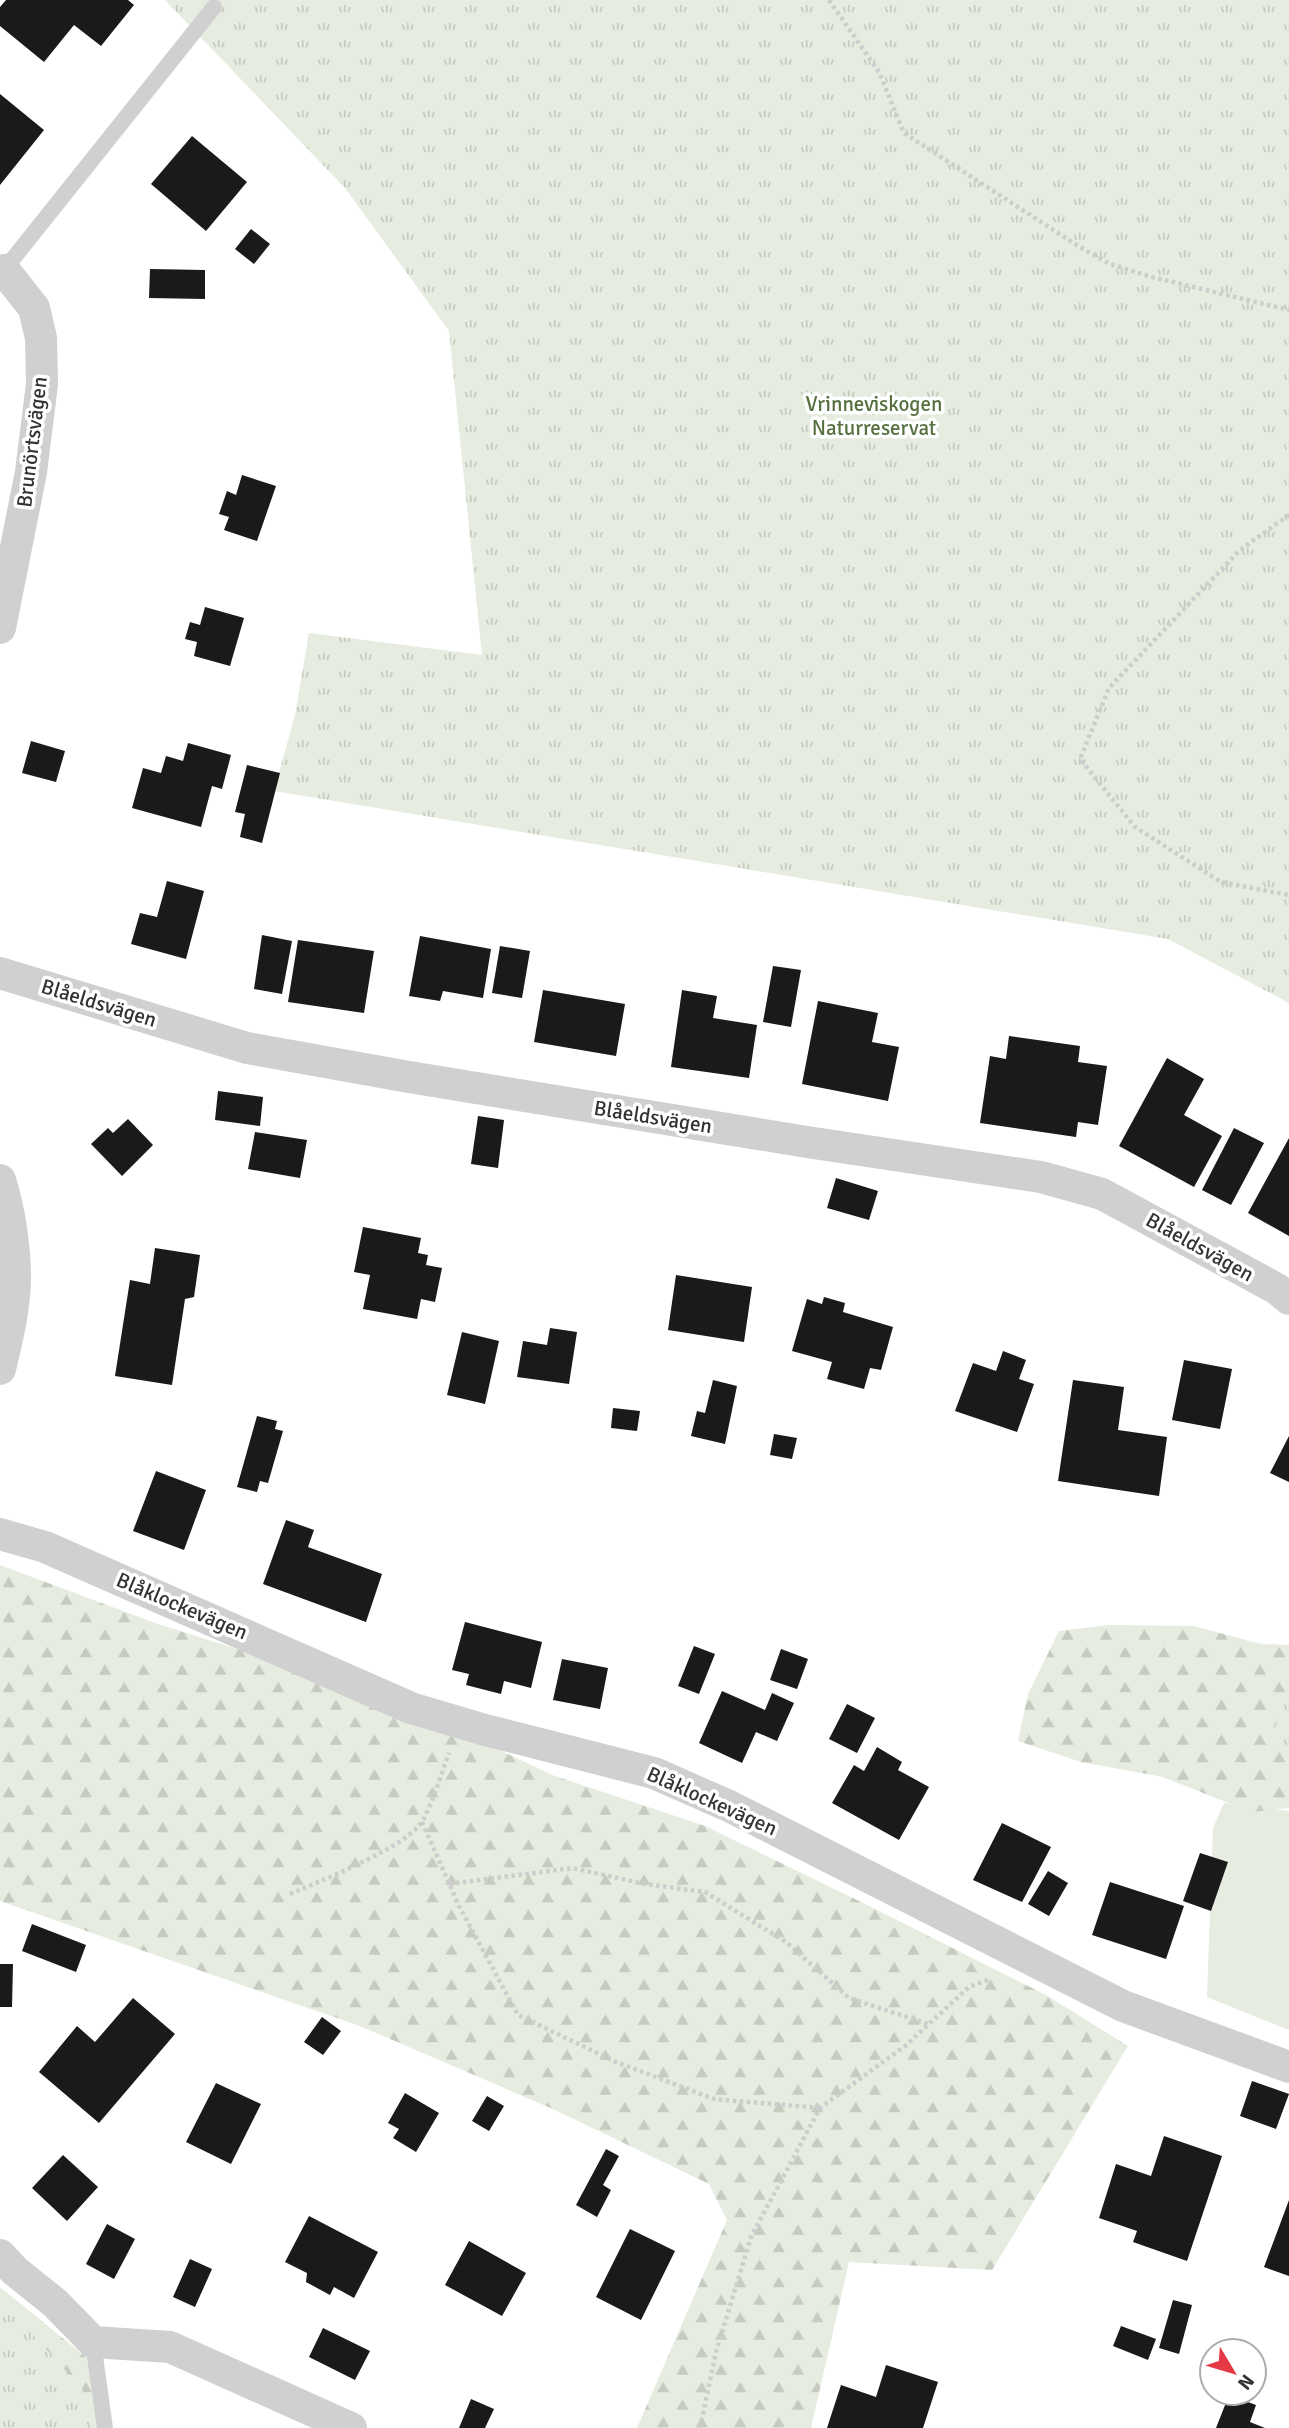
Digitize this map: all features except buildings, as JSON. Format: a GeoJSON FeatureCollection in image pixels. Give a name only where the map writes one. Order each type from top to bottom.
{"type":"FeatureCollection","features":[{"type":"Feature","properties":{"kind":"street","name":"Brunörtsvägen"},"geometry":{"type":"LineString","coordinates":[[0,628],[32,472],[41,384],[41,338],[34,308],[2,269]]}},
{"type":"Feature","properties":{"kind":"street","name":"Blåeldsvägen"},"geometry":{"type":"LineString","coordinates":[[0,973],[247,1048],[807,1142],[1041,1177],[1102,1194],[1277,1289],[1289,1299]]}},
{"type":"Feature","properties":{"kind":"street"},"geometry":{"type":"LineString","coordinates":[[0,1180],[6,1200],[15,1277],[9,1329],[0,1369]]}},
{"type":"Feature","properties":{"kind":"street","name":"Blåklockevägen"},"geometry":{"type":"LineString","coordinates":[[0,1534],[45,1547],[411,1708],[653,1773],[729,1806],[1123,2006],[1289,2067]]}},
{"type":"Feature","properties":{"kind":"street"},"geometry":{"type":"LineString","coordinates":[[0,2255],[15,2271],[55,2303],[93,2342],[170,2347],[351,2428]]}},
{"type":"Feature","properties":{"kind":"lane"},"geometry":{"type":"LineString","coordinates":[[2,269],[214,7]]}},
{"type":"Feature","properties":{"kind":"lane"},"geometry":{"type":"LineString","coordinates":[[93,2342],[105,2428]]}},
{"type":"Feature","properties":{"kind":"path"},"geometry":{"type":"LineString","coordinates":[[829,0],[878,72],[904,133],[1110,264],[1152,277],[1289,310]]}},
{"type":"Feature","properties":{"kind":"path"},"geometry":{"type":"LineString","coordinates":[[1289,515],[1240,550],[1108,688],[1080,758],[1135,827],[1221,882],[1289,895]]}},
{"type":"Feature","properties":{"kind":"path"},"geometry":{"type":"LineString","coordinates":[[290,1894],[354,1867],[398,1843],[422,1822],[461,1723]]}},
{"type":"Feature","properties":{"kind":"path"},"geometry":{"type":"LineString","coordinates":[[422,1822],[459,1906],[518,2015],[616,2062],[714,2099],[820,2109]]}},
{"type":"Feature","properties":{"kind":"path"},"geometry":{"type":"LineString","coordinates":[[449,1884],[572,1868],[645,1884],[705,1892],[786,1942],[849,1998],[928,2024]]}},
{"type":"Feature","properties":{"kind":"path"},"geometry":{"type":"LineString","coordinates":[[700,2428],[716,2352],[751,2237],[820,2109],[905,2046],[969,1987],[1037,1962]]}},
{"type":"Feature","properties":{"kind":"green space","name":"Vrinneviskogen Naturreservat"},"geometry":{"type":"Polygon","coordinates":[[[165,0],[1289,0],[1289,1003],[1168,939],[274,791],[295,715],[309,633],[482,655],[449,331],[345,188],[165,0]]]}},
{"type":"Feature","properties":{"kind":"green space"},"geometry":{"type":"Polygon","coordinates":[[[0,1565],[155,1623],[386,1696],[552,1775],[705,1826],[1046,1995],[1128,2046],[992,2270],[849,2262],[811,2428],[637,2428],[727,2220],[709,2184],[555,2110],[360,2026],[0,1901],[0,1565]]]}},
{"type":"Feature","properties":{"kind":"green space"},"geometry":{"type":"Polygon","coordinates":[[[1108,1625],[1194,1626],[1261,1644],[1289,1645],[1289,1808],[1251,1812],[1163,1777],[1081,1762],[1018,1741],[1028,1694],[1059,1631],[1108,1625]]]}},
{"type":"Feature","properties":{"kind":"green space"},"geometry":{"type":"Polygon","coordinates":[[[1289,1686],[1289,1749],[1269,1746],[1289,1686]]]}},
{"type":"Feature","properties":{"kind":"green space"},"geometry":{"type":"Polygon","coordinates":[[[1224,1803],[1289,1811],[1289,2030],[1207,1997],[1213,1828],[1224,1803]]]}},
{"type":"Feature","properties":{"kind":"green space"},"geometry":{"type":"Polygon","coordinates":[[[0,2287],[97,2366],[105,2428],[0,2428],[0,2287]]]}},
{"type":"Feature","properties":{"kind":"green space"},"geometry":{"type":"Polygon","coordinates":[[[0,2299],[82,2388],[92,2428],[0,2428],[0,2299]]]}}]}
